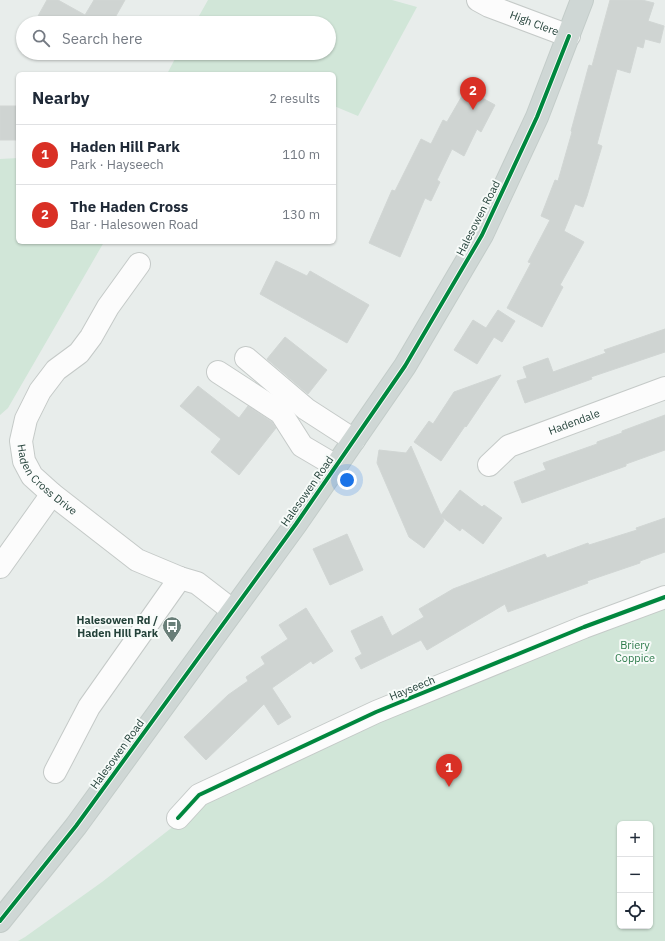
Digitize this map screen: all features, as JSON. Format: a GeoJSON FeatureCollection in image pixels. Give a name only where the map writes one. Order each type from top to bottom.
{"type":"FeatureCollection","features":[{"type":"Feature","properties":{"kind":"main road","name":"Halesowen Road"},"geometry":{"type":"LineString","coordinates":[[0,921],[76,826],[296,524],[405,366],[482,236],[537,117],[582,0]]}},
{"type":"Feature","properties":{"kind":"street","name":"High Clere"},"geometry":{"type":"LineString","coordinates":[[478,0],[489,6],[569,36]]}},
{"type":"Feature","properties":{"kind":"street","name":"Haden Cross Drive"},"geometry":{"type":"LineString","coordinates":[[139,264],[79,353],[56,370],[40,391],[26,419],[21,441],[24,461],[32,476],[52,494],[137,560],[180,578],[197,583],[232,610]]}},
{"type":"Feature","properties":{"kind":"street"},"geometry":{"type":"LineString","coordinates":[[246,358],[306,409],[354,440]]}},
{"type":"Feature","properties":{"kind":"street"},"geometry":{"type":"LineString","coordinates":[[218,372],[281,413],[302,446],[336,466]]}},
{"type":"Feature","properties":{"kind":"street","name":"Hadendale"},"geometry":{"type":"LineString","coordinates":[[489,465],[509,446],[665,388]]}},
{"type":"Feature","properties":{"kind":"street"},"geometry":{"type":"LineString","coordinates":[[0,567],[52,494]]}},
{"type":"Feature","properties":{"kind":"street"},"geometry":{"type":"LineString","coordinates":[[55,772],[89,707],[180,578]]}},
{"type":"Feature","properties":{"kind":"street","name":"Hayseech"},"geometry":{"type":"LineString","coordinates":[[178,818],[199,795],[376,712],[584,627],[665,597]]}},
{"type":"Feature","properties":{"kind":"green space"},"geometry":{"type":"Polygon","coordinates":[[[208,0],[392,0],[417,7],[358,116],[336,107],[336,72],[168,72],[174,60],[336,60],[336,16],[199,16],[208,0]]]}},
{"type":"Feature","properties":{"kind":"green space"},"geometry":{"type":"Polygon","coordinates":[[[16,158],[16,244],[103,244],[8,408],[0,415],[0,159],[16,158]]]}},
{"type":"Feature","properties":{"kind":"green space","name":"Briery Coppice"},"geometry":{"type":"Polygon","coordinates":[[[665,606],[665,941],[18,941],[102,882],[206,801],[422,702],[665,606]]]}},
{"type":"Feature","properties":{"kind":"building"},"geometry":{"type":"Polygon","coordinates":[[[47,0],[58,0],[85,15],[94,0],[125,0],[116,16],[38,16],[47,0]]]}},
{"type":"Feature","properties":{"kind":"building"},"geometry":{"type":"Polygon","coordinates":[[[610,0],[642,0],[654,3],[648,21],[664,26],[660,43],[645,39],[643,48],[637,46],[630,73],[617,69],[597,144],[602,146],[587,196],[583,207],[575,204],[564,231],[584,242],[560,285],[563,287],[542,327],[507,308],[531,263],[528,262],[550,220],[541,216],[555,180],[558,181],[589,65],[592,66],[610,0]]]}},
{"type":"Feature","properties":{"kind":"building"},"geometry":{"type":"Polygon","coordinates":[[[466,89],[495,105],[481,132],[477,129],[464,156],[452,149],[437,180],[440,182],[431,201],[425,198],[400,257],[369,243],[392,190],[395,191],[421,139],[431,144],[443,120],[447,122],[466,89]]]}},
{"type":"Feature","properties":{"kind":"building"},"geometry":{"type":"Polygon","coordinates":[[[0,106],[16,106],[16,140],[0,140],[0,106]]]}},
{"type":"Feature","properties":{"kind":"building"},"geometry":{"type":"Polygon","coordinates":[[[276,261],[307,276],[310,271],[369,305],[347,343],[260,294],[276,261]]]}},
{"type":"Feature","properties":{"kind":"building"},"geometry":{"type":"Polygon","coordinates":[[[498,310],[515,321],[502,342],[494,337],[477,364],[454,350],[473,320],[486,328],[498,310]]]}},
{"type":"Feature","properties":{"kind":"building"},"geometry":{"type":"Polygon","coordinates":[[[665,329],[665,352],[591,377],[592,379],[525,403],[517,381],[527,378],[523,367],[548,358],[553,372],[606,353],[604,350],[665,329]]]}},
{"type":"Feature","properties":{"kind":"building"},"geometry":{"type":"Polygon","coordinates":[[[285,337],[327,370],[308,394],[267,359],[285,337]]]}},
{"type":"Feature","properties":{"kind":"building"},"geometry":{"type":"Polygon","coordinates":[[[501,375],[441,461],[414,442],[429,421],[433,424],[454,392],[501,375]]]}},
{"type":"Feature","properties":{"kind":"building"},"geometry":{"type":"Polygon","coordinates":[[[198,386],[239,418],[248,406],[272,422],[276,428],[239,475],[211,452],[221,439],[180,406],[198,386]]]}},
{"type":"Feature","properties":{"kind":"building"},"geometry":{"type":"Polygon","coordinates":[[[665,415],[665,450],[626,464],[626,466],[522,503],[514,482],[546,470],[543,463],[597,444],[597,442],[622,433],[622,431],[665,415]]]}},
{"type":"Feature","properties":{"kind":"building"},"geometry":{"type":"Polygon","coordinates":[[[411,446],[441,515],[460,490],[482,507],[484,505],[502,518],[483,544],[462,528],[460,531],[442,517],[444,521],[424,548],[409,537],[377,463],[379,450],[406,453],[411,446]]]}},
{"type":"Feature","properties":{"kind":"building"},"geometry":{"type":"Polygon","coordinates":[[[665,518],[665,552],[640,561],[640,563],[587,581],[588,583],[508,612],[505,604],[427,650],[421,640],[361,669],[355,658],[362,654],[351,631],[382,616],[392,636],[424,617],[419,609],[453,589],[545,554],[547,558],[588,543],[589,545],[637,530],[636,528],[665,518]]]}},
{"type":"Feature","properties":{"kind":"building"},"geometry":{"type":"Polygon","coordinates":[[[347,534],[363,570],[330,585],[313,549],[347,534]]]}},
{"type":"Feature","properties":{"kind":"building"},"geometry":{"type":"Polygon","coordinates":[[[306,608],[333,651],[313,664],[311,661],[272,688],[291,717],[278,725],[264,704],[206,760],[184,737],[228,695],[248,681],[246,677],[265,664],[261,657],[288,639],[279,625],[306,608]]]}},
{"type":"Feature","properties":{"kind":"cycle path"},"geometry":{"type":"LineString","coordinates":[[0,921],[76,826],[296,524],[405,366],[482,235],[537,117],[569,36]]}},
{"type":"Feature","properties":{"kind":"cycle path"},"geometry":{"type":"LineString","coordinates":[[178,818],[199,795],[376,712],[584,627],[665,597]]}},
{"type":"Feature","properties":{"kind":"place","name":"The Haden Cross"},"geometry":{"type":"Point","coordinates":[473,110]}},
{"type":"Feature","properties":{"kind":"place","name":"Halesowen Rd / Haden Hill Park"},"geometry":{"type":"Point","coordinates":[172,643]}},
{"type":"Feature","properties":{"kind":"place","name":"Haden Hill Park"},"geometry":{"type":"Point","coordinates":[449,787]}}]}
